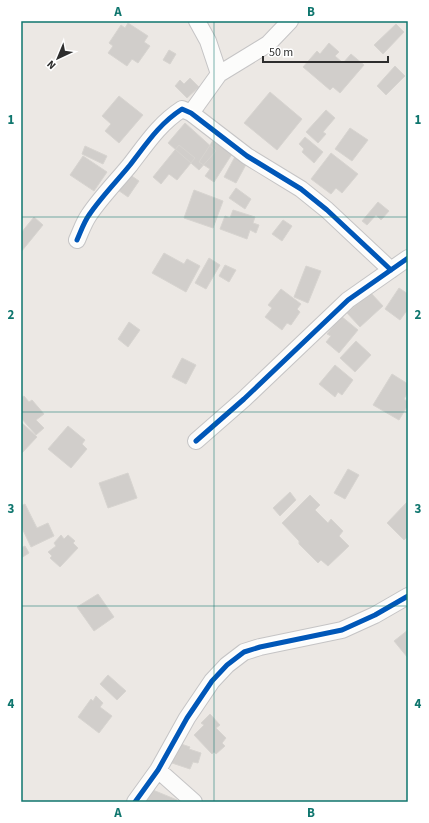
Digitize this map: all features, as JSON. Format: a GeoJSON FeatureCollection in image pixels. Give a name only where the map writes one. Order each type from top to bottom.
{"type":"FeatureCollection","features":[{"type":"Feature","properties":{"kind":"street"},"geometry":{"type":"LineString","coordinates":[[197,21],[208,41],[219,74]]}},
{"type":"Feature","properties":{"kind":"street"},"geometry":{"type":"LineString","coordinates":[[191,114],[219,74],[268,44],[290,21]]}},
{"type":"Feature","properties":{"kind":"street"},"geometry":{"type":"LineString","coordinates":[[77,240],[89,215],[114,182],[130,165],[141,149],[168,118],[182,109],[248,156],[301,189],[327,210],[391,270]]}},
{"type":"Feature","properties":{"kind":"street"},"geometry":{"type":"LineString","coordinates":[[196,441],[244,400],[348,300],[408,258]]}},
{"type":"Feature","properties":{"kind":"street"},"geometry":{"type":"LineString","coordinates":[[135,802],[158,770],[187,718],[212,681],[227,664],[244,652],[260,647],[342,630],[375,615],[408,596]]}},
{"type":"Feature","properties":{"kind":"street"},"geometry":{"type":"LineString","coordinates":[[158,770],[194,802]]}},
{"type":"Feature","properties":{"kind":"building"},"geometry":{"type":"Polygon","coordinates":[[[128,23],[148,36],[144,42],[150,46],[138,63],[132,59],[127,66],[108,53],[113,46],[109,43],[121,25],[125,28],[128,23]]]}},
{"type":"Feature","properties":{"kind":"building"},"geometry":{"type":"Polygon","coordinates":[[[396,24],[404,32],[383,54],[374,45],[396,24]]]}},
{"type":"Feature","properties":{"kind":"building"},"geometry":{"type":"Polygon","coordinates":[[[329,43],[339,52],[335,56],[343,63],[351,54],[364,65],[340,93],[333,87],[330,90],[303,67],[317,51],[320,54],[329,43]]]}},
{"type":"Feature","properties":{"kind":"building"},"geometry":{"type":"Polygon","coordinates":[[[169,50],[176,54],[170,64],[163,60],[169,50]]]}},
{"type":"Feature","properties":{"kind":"building"},"geometry":{"type":"Polygon","coordinates":[[[395,66],[405,76],[386,95],[377,86],[395,66]]]}},
{"type":"Feature","properties":{"kind":"building"},"geometry":{"type":"Polygon","coordinates":[[[190,78],[199,87],[187,98],[175,86],[180,80],[184,84],[190,78]]]}},
{"type":"Feature","properties":{"kind":"building"},"geometry":{"type":"Polygon","coordinates":[[[270,92],[302,119],[277,150],[244,123],[270,92]]]}},
{"type":"Feature","properties":{"kind":"building"},"geometry":{"type":"Polygon","coordinates":[[[119,96],[143,115],[119,143],[105,131],[111,124],[102,116],[119,96]]]}},
{"type":"Feature","properties":{"kind":"building"},"geometry":{"type":"Polygon","coordinates":[[[326,110],[335,118],[323,132],[326,134],[318,143],[306,132],[326,110]]]}},
{"type":"Feature","properties":{"kind":"building"},"geometry":{"type":"Polygon","coordinates":[[[185,123],[216,151],[199,170],[168,143],[185,123]]]}},
{"type":"Feature","properties":{"kind":"building"},"geometry":{"type":"Polygon","coordinates":[[[350,128],[368,140],[352,161],[335,149],[350,128]]]}},
{"type":"Feature","properties":{"kind":"building"},"geometry":{"type":"Polygon","coordinates":[[[305,137],[323,152],[314,163],[302,152],[304,149],[299,144],[305,137]]]}},
{"type":"Feature","properties":{"kind":"building"},"geometry":{"type":"Polygon","coordinates":[[[214,139],[234,151],[214,182],[205,176],[210,169],[199,162],[214,139]]]}},
{"type":"Feature","properties":{"kind":"building"},"geometry":{"type":"Polygon","coordinates":[[[179,145],[195,158],[177,180],[169,174],[161,184],[153,177],[179,145]]]}},
{"type":"Feature","properties":{"kind":"building"},"geometry":{"type":"Polygon","coordinates":[[[85,146],[107,156],[103,164],[82,154],[85,146]]]}},
{"type":"Feature","properties":{"kind":"building"},"geometry":{"type":"Polygon","coordinates":[[[237,153],[249,159],[236,183],[224,177],[237,153]]]}},
{"type":"Feature","properties":{"kind":"building"},"geometry":{"type":"Polygon","coordinates":[[[331,153],[358,174],[342,193],[336,188],[331,194],[311,179],[331,153]]]}},
{"type":"Feature","properties":{"kind":"building"},"geometry":{"type":"Polygon","coordinates":[[[83,156],[107,172],[94,191],[70,175],[83,156]]]}},
{"type":"Feature","properties":{"kind":"building"},"geometry":{"type":"Polygon","coordinates":[[[126,172],[139,181],[128,197],[115,188],[126,172]]]}},
{"type":"Feature","properties":{"kind":"building"},"geometry":{"type":"Polygon","coordinates":[[[236,188],[251,199],[245,209],[229,198],[236,188]]]}},
{"type":"Feature","properties":{"kind":"building"},"geometry":{"type":"Polygon","coordinates":[[[194,190],[223,201],[213,228],[184,218],[194,190]]]}},
{"type":"Feature","properties":{"kind":"building"},"geometry":{"type":"Polygon","coordinates":[[[378,202],[389,211],[381,220],[376,215],[367,225],[362,221],[378,202]]]}},
{"type":"Feature","properties":{"kind":"building"},"geometry":{"type":"Polygon","coordinates":[[[233,210],[255,217],[253,223],[259,225],[256,233],[250,230],[247,239],[220,229],[225,216],[230,218],[233,210]]]}},
{"type":"Feature","properties":{"kind":"building"},"geometry":{"type":"Polygon","coordinates":[[[34,217],[43,225],[21,252],[21,233],[34,217]]]}},
{"type":"Feature","properties":{"kind":"building"},"geometry":{"type":"Polygon","coordinates":[[[283,220],[292,226],[282,241],[272,234],[283,220]]]}},
{"type":"Feature","properties":{"kind":"building"},"geometry":{"type":"Polygon","coordinates":[[[164,253],[184,264],[187,259],[200,266],[186,292],[152,273],[164,253]]]}},
{"type":"Feature","properties":{"kind":"building"},"geometry":{"type":"Polygon","coordinates":[[[209,258],[220,265],[206,289],[195,283],[209,258]]]}},
{"type":"Feature","properties":{"kind":"building"},"geometry":{"type":"Polygon","coordinates":[[[225,265],[236,270],[229,282],[219,276],[225,265]]]}},
{"type":"Feature","properties":{"kind":"building"},"geometry":{"type":"Polygon","coordinates":[[[306,266],[321,271],[308,303],[294,297],[306,266]]]}},
{"type":"Feature","properties":{"kind":"building"},"geometry":{"type":"Polygon","coordinates":[[[399,288],[408,294],[408,309],[400,320],[385,309],[399,288]]]}},
{"type":"Feature","properties":{"kind":"building"},"geometry":{"type":"Polygon","coordinates":[[[281,289],[301,304],[297,309],[300,312],[291,325],[287,323],[282,330],[265,317],[272,308],[268,305],[281,289]]]}},
{"type":"Feature","properties":{"kind":"building"},"geometry":{"type":"Polygon","coordinates":[[[370,292],[383,306],[360,327],[347,313],[370,292]]]}},
{"type":"Feature","properties":{"kind":"building"},"geometry":{"type":"Polygon","coordinates":[[[341,316],[358,330],[339,353],[326,342],[331,336],[327,334],[341,316]]]}},
{"type":"Feature","properties":{"kind":"building"},"geometry":{"type":"Polygon","coordinates":[[[129,322],[140,330],[128,347],[118,339],[129,322]]]}},
{"type":"Feature","properties":{"kind":"building"},"geometry":{"type":"Polygon","coordinates":[[[356,341],[371,355],[355,372],[340,358],[356,341]]]}},
{"type":"Feature","properties":{"kind":"building"},"geometry":{"type":"Polygon","coordinates":[[[182,358],[196,365],[186,384],[172,377],[182,358]]]}},
{"type":"Feature","properties":{"kind":"building"},"geometry":{"type":"Polygon","coordinates":[[[335,365],[353,380],[342,395],[338,392],[335,397],[319,384],[335,365]]]}},
{"type":"Feature","properties":{"kind":"building"},"geometry":{"type":"Polygon","coordinates":[[[392,374],[408,384],[408,392],[404,399],[408,402],[408,405],[399,420],[373,405],[392,374]]]}},
{"type":"Feature","properties":{"kind":"building"},"geometry":{"type":"Polygon","coordinates":[[[24,396],[29,402],[32,400],[44,414],[36,420],[44,428],[36,435],[21,418],[21,398],[24,396]]]}},
{"type":"Feature","properties":{"kind":"building"},"geometry":{"type":"Polygon","coordinates":[[[21,422],[37,437],[21,454],[21,422]]]}},
{"type":"Feature","properties":{"kind":"building"},"geometry":{"type":"Polygon","coordinates":[[[68,426],[85,440],[82,444],[87,449],[71,468],[48,449],[68,426]]]}},
{"type":"Feature","properties":{"kind":"building"},"geometry":{"type":"Polygon","coordinates":[[[348,469],[359,475],[345,499],[334,493],[348,469]]]}},
{"type":"Feature","properties":{"kind":"building"},"geometry":{"type":"Polygon","coordinates":[[[128,473],[137,498],[108,508],[99,483],[128,473]]]}},
{"type":"Feature","properties":{"kind":"building"},"geometry":{"type":"Polygon","coordinates":[[[290,492],[296,500],[280,516],[273,508],[290,492]]]}},
{"type":"Feature","properties":{"kind":"building"},"geometry":{"type":"Polygon","coordinates":[[[310,495],[320,505],[315,510],[328,523],[331,519],[343,531],[339,536],[349,546],[328,566],[321,560],[318,563],[299,544],[299,541],[282,523],[310,495]]]}},
{"type":"Feature","properties":{"kind":"building"},"geometry":{"type":"Polygon","coordinates":[[[408,501],[408,536],[404,540],[387,523],[408,501]]]}},
{"type":"Feature","properties":{"kind":"building"},"geometry":{"type":"Polygon","coordinates":[[[25,504],[37,528],[48,523],[54,536],[31,547],[21,526],[21,506],[25,504]]]}},
{"type":"Feature","properties":{"kind":"building"},"geometry":{"type":"Polygon","coordinates":[[[61,535],[64,539],[68,535],[75,541],[73,543],[78,548],[60,567],[50,558],[52,556],[48,552],[56,546],[54,543],[61,535]]]}},
{"type":"Feature","properties":{"kind":"building"},"geometry":{"type":"Polygon","coordinates":[[[25,546],[29,553],[21,558],[21,548],[25,546]]]}},
{"type":"Feature","properties":{"kind":"building"},"geometry":{"type":"Polygon","coordinates":[[[98,594],[114,617],[94,631],[77,607],[98,594]]]}},
{"type":"Feature","properties":{"kind":"building"},"geometry":{"type":"Polygon","coordinates":[[[408,630],[408,658],[394,641],[408,630]]]}},
{"type":"Feature","properties":{"kind":"building"},"geometry":{"type":"Polygon","coordinates":[[[108,675],[126,691],[117,700],[100,684],[108,675]]]}},
{"type":"Feature","properties":{"kind":"building"},"geometry":{"type":"Polygon","coordinates":[[[96,696],[103,703],[100,707],[112,716],[99,733],[78,717],[91,699],[93,701],[96,696]]]}},
{"type":"Feature","properties":{"kind":"building"},"geometry":{"type":"Polygon","coordinates":[[[210,714],[220,725],[216,728],[226,738],[222,743],[225,746],[216,754],[214,752],[212,754],[194,735],[204,725],[201,723],[210,714]]]}},
{"type":"Feature","properties":{"kind":"building"},"geometry":{"type":"Polygon","coordinates":[[[178,743],[201,753],[198,763],[193,762],[190,769],[172,763],[178,743]]]}},
{"type":"Feature","properties":{"kind":"building"},"geometry":{"type":"Polygon","coordinates":[[[148,788],[177,800],[176,802],[142,802],[148,788]]]}},
{"type":"Feature","properties":{"kind":"cycle path"},"geometry":{"type":"LineString","coordinates":[[77,240],[89,215],[99,202],[154,134],[182,109],[191,113],[247,156],[301,189],[327,210],[391,270]]}},
{"type":"Feature","properties":{"kind":"cycle path"},"geometry":{"type":"LineString","coordinates":[[196,441],[244,399],[348,300],[408,258]]}},
{"type":"Feature","properties":{"kind":"cycle path"},"geometry":{"type":"LineString","coordinates":[[135,802],[158,770],[187,718],[212,681],[227,665],[244,652],[260,647],[342,630],[375,615],[408,596]]}}]}
